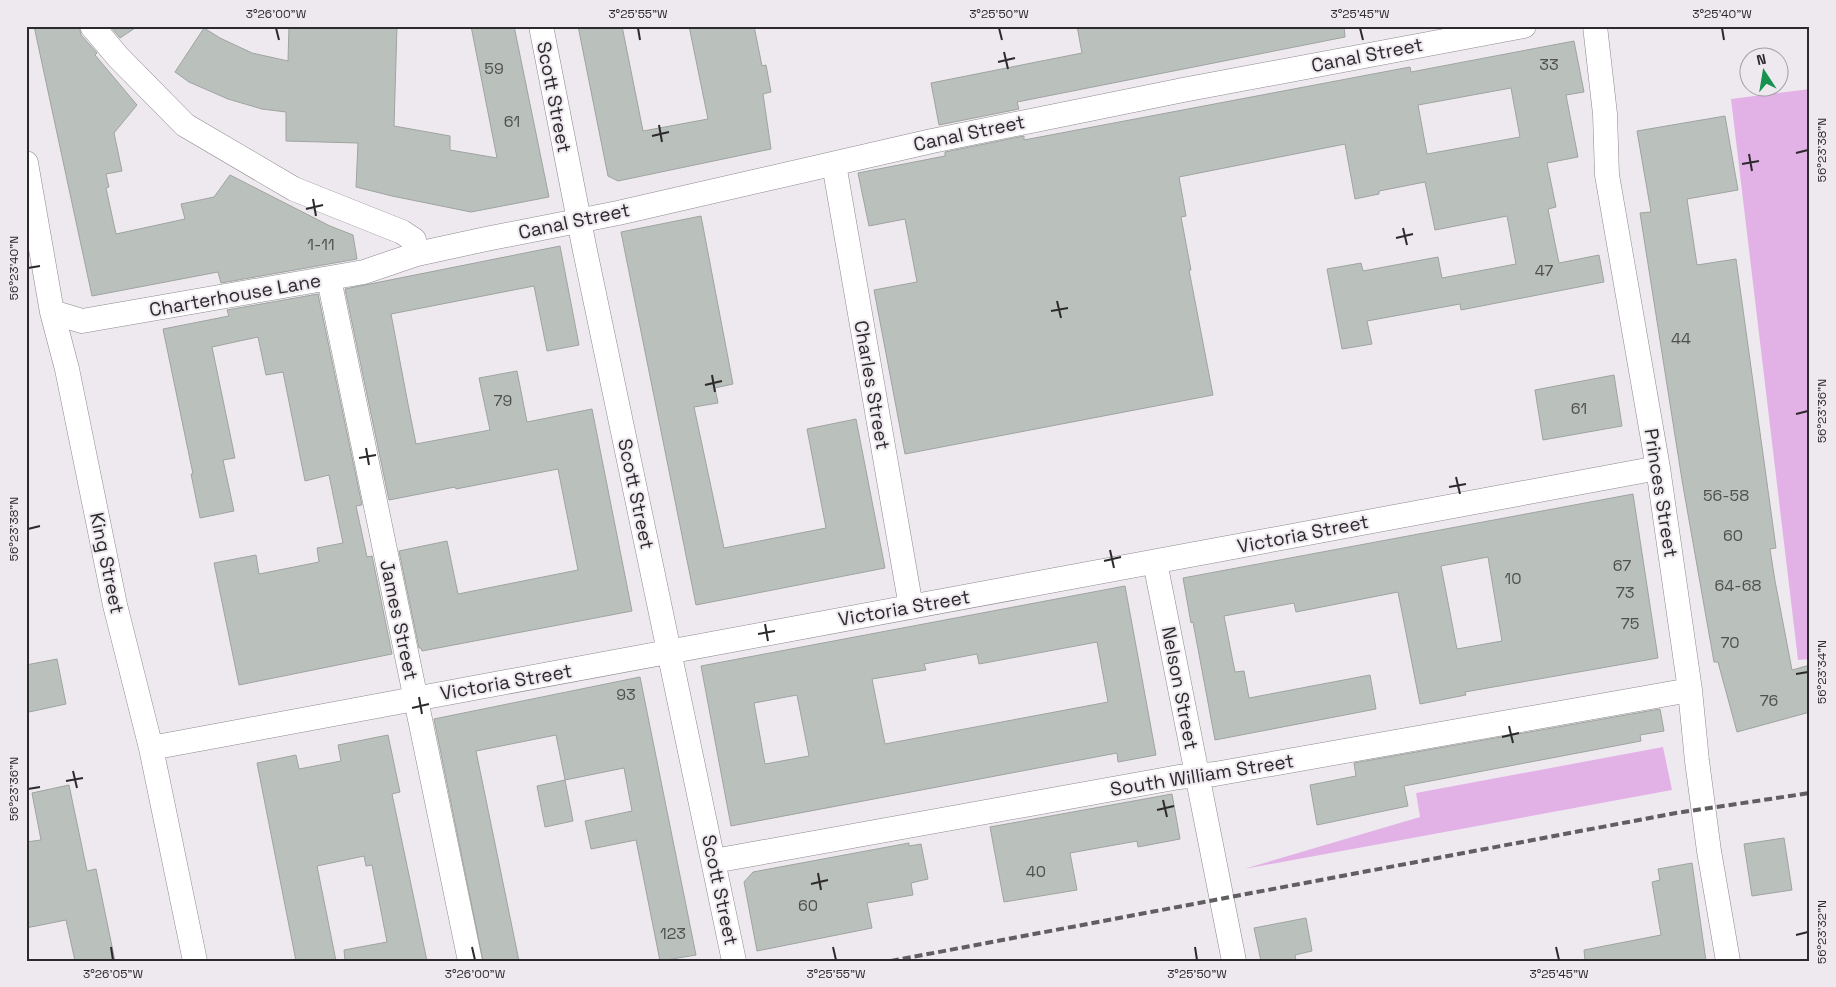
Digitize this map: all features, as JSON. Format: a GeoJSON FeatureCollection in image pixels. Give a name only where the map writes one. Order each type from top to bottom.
{"type":"FeatureCollection","features":[{"type":"Feature","properties":{"kind":"street"},"geometry":{"type":"LineString","coordinates":[[92,26],[118,58],[185,125],[294,189],[402,232],[414,240],[417,254]]}},
{"type":"Feature","properties":{"kind":"street","name":"Scott Street"},"geometry":{"type":"LineString","coordinates":[[540,26],[734,961]]}},
{"type":"Feature","properties":{"kind":"street","name":"Canal Street"},"geometry":{"type":"LineString","coordinates":[[417,254],[580,221],[932,140],[1183,90],[1524,26]]}},
{"type":"Feature","properties":{"kind":"street","name":"Princes Street"},"geometry":{"type":"LineString","coordinates":[[1595,26],[1605,114],[1607,175],[1658,468],[1690,690],[1700,788],[1728,961]]}},
{"type":"Feature","properties":{"kind":"street","name":"King Street"},"geometry":{"type":"LineString","coordinates":[[26,163],[52,312],[67,369],[115,605],[151,748],[195,961]]}},
{"type":"Feature","properties":{"kind":"street","name":"Charles Street"},"geometry":{"type":"LineString","coordinates":[[834,164],[911,607]]}},
{"type":"Feature","properties":{"kind":"street","name":"Charterhouse Lane"},"geometry":{"type":"LineString","coordinates":[[52,312],[82,321],[375,269],[417,254]]}},
{"type":"Feature","properties":{"kind":"street","name":"James Street"},"geometry":{"type":"LineString","coordinates":[[329,278],[470,961]]}},
{"type":"Feature","properties":{"kind":"street","name":"Victoria Street"},"geometry":{"type":"LineString","coordinates":[[151,748],[1658,468]]}},
{"type":"Feature","properties":{"kind":"street","name":"Nelson Street"},"geometry":{"type":"LineString","coordinates":[[1155,562],[1234,961]]}},
{"type":"Feature","properties":{"kind":"street","name":"South William Street"},"geometry":{"type":"LineString","coordinates":[[714,861],[1179,777],[1198,776],[1690,690]]}},
{"type":"Feature","properties":{"kind":"shaded area"},"geometry":{"type":"Polygon","coordinates":[[[1810,89],[1810,659],[1798,660],[1731,99],[1788,98],[1788,92],[1810,89]]]}},
{"type":"Feature","properties":{"kind":"shaded area"},"geometry":{"type":"Polygon","coordinates":[[[1663,747],[1672,790],[1244,869],[1420,817],[1416,793],[1663,747]]]}},
{"type":"Feature","properties":{"kind":"building"},"geometry":{"type":"Polygon","coordinates":[[[34,26],[79,26],[81,35],[97,53],[95,55],[137,105],[114,133],[122,171],[106,174],[109,187],[106,188],[116,234],[185,219],[181,204],[214,197],[230,175],[330,226],[353,235],[357,259],[221,283],[218,272],[92,296],[34,26]]]}},
{"type":"Feature","properties":{"kind":"building"},"geometry":{"type":"Polygon","coordinates":[[[110,26],[138,26],[120,38],[110,26]]]}},
{"type":"Feature","properties":{"kind":"building"},"geometry":{"type":"Polygon","coordinates":[[[289,26],[397,26],[394,126],[450,136],[450,150],[497,158],[471,26],[514,26],[549,197],[471,212],[356,187],[358,143],[286,141],[286,112],[262,109],[228,99],[189,82],[175,72],[204,28],[252,53],[288,61],[289,26]]]}},
{"type":"Feature","properties":{"kind":"building"},"geometry":{"type":"Polygon","coordinates":[[[578,26],[622,26],[643,131],[708,119],[689,26],[754,26],[762,66],[766,65],[771,92],[763,94],[771,149],[618,181],[608,176],[578,26]]]}},
{"type":"Feature","properties":{"kind":"building"},"geometry":{"type":"Polygon","coordinates":[[[1077,26],[1344,26],[1345,37],[1017,102],[1019,109],[939,125],[931,83],[1082,53],[1077,26]]]}},
{"type":"Feature","properties":{"kind":"building"},"geometry":{"type":"Polygon","coordinates":[[[1574,41],[1584,92],[1566,95],[1578,157],[1547,163],[1556,207],[1548,209],[1559,263],[1599,255],[1604,282],[1461,310],[1460,304],[1367,321],[1372,344],[1342,349],[1327,269],[1361,263],[1363,271],[1438,257],[1442,278],[1516,264],[1507,216],[1435,230],[1425,182],[1379,191],[1379,194],[1355,199],[1345,144],[1179,177],[1186,216],[1181,217],[1191,270],[1189,270],[1213,395],[905,454],[874,290],[917,282],[905,219],[869,226],[858,173],[945,156],[945,152],[1024,136],[1024,140],[1410,67],[1411,72],[1574,41]],[[1511,88],[1418,105],[1427,154],[1520,137],[1511,88]]]}},
{"type":"Feature","properties":{"kind":"building"},"geometry":{"type":"Polygon","coordinates":[[[1725,116],[1738,190],[1687,199],[1697,265],[1736,259],[1776,548],[1770,549],[1775,581],[1792,670],[1810,665],[1810,712],[1737,732],[1718,662],[1714,662],[1682,480],[1640,213],[1651,212],[1637,131],[1725,116]]]}},
{"type":"Feature","properties":{"kind":"building"},"geometry":{"type":"Polygon","coordinates":[[[701,216],[733,384],[715,388],[718,403],[694,407],[724,548],[826,528],[807,429],[856,419],[885,568],[696,605],[621,232],[701,216]]]}},
{"type":"Feature","properties":{"kind":"building"},"geometry":{"type":"Polygon","coordinates":[[[560,246],[579,345],[547,351],[534,286],[391,314],[408,404],[416,444],[490,430],[479,378],[517,371],[527,422],[592,409],[632,611],[422,651],[419,648],[399,551],[447,541],[458,594],[578,570],[558,469],[389,500],[345,289],[560,246]]]}},
{"type":"Feature","properties":{"kind":"building"},"geometry":{"type":"Polygon","coordinates":[[[318,294],[362,505],[356,506],[367,557],[372,556],[392,654],[239,685],[214,563],[256,555],[259,574],[319,562],[317,548],[343,543],[329,475],[305,481],[283,372],[266,375],[258,337],[212,347],[235,458],[223,460],[234,511],[200,518],[191,474],[193,474],[163,329],[229,316],[227,310],[318,294]]]}},
{"type":"Feature","properties":{"kind":"building"},"geometry":{"type":"Polygon","coordinates":[[[1614,375],[1622,426],[1543,440],[1535,390],[1614,375]]]}},
{"type":"Feature","properties":{"kind":"building"},"geometry":{"type":"Polygon","coordinates":[[[1633,494],[1658,658],[1465,692],[1466,695],[1420,704],[1398,592],[1296,612],[1294,603],[1224,616],[1235,672],[1244,671],[1249,698],[1370,675],[1376,709],[1215,740],[1183,578],[1633,494]],[[1488,557],[1441,566],[1457,649],[1502,641],[1488,557]]]}},
{"type":"Feature","properties":{"kind":"building"},"geometry":{"type":"Polygon","coordinates":[[[1125,586],[1156,755],[1118,762],[1117,753],[731,826],[701,666],[1125,586]],[[1097,642],[979,664],[977,654],[924,664],[926,670],[872,679],[885,744],[1108,702],[1097,642]],[[797,695],[754,703],[765,764],[809,756],[797,695]]]}},
{"type":"Feature","properties":{"kind":"building"},"geometry":{"type":"Polygon","coordinates":[[[57,659],[66,704],[29,712],[26,697],[26,665],[57,659]]]}},
{"type":"Feature","properties":{"kind":"building"},"geometry":{"type":"Polygon","coordinates":[[[640,677],[696,955],[660,961],[636,840],[591,849],[585,821],[632,811],[624,768],[565,780],[556,735],[476,751],[519,961],[483,961],[434,719],[640,677]]]}},
{"type":"Feature","properties":{"kind":"building"},"geometry":{"type":"Polygon","coordinates":[[[1660,709],[1664,731],[1640,735],[1641,741],[1404,786],[1408,806],[1317,825],[1310,785],[1356,776],[1354,763],[1660,709]]]}},
{"type":"Feature","properties":{"kind":"building"},"geometry":{"type":"Polygon","coordinates":[[[388,735],[400,792],[392,794],[427,961],[345,961],[344,950],[387,942],[372,865],[366,866],[364,856],[317,866],[336,961],[296,961],[257,763],[296,755],[299,769],[341,761],[338,745],[388,735]]]}},
{"type":"Feature","properties":{"kind":"building"},"geometry":{"type":"Polygon","coordinates":[[[565,780],[573,821],[545,827],[537,786],[565,780]]]}},
{"type":"Feature","properties":{"kind":"building"},"geometry":{"type":"Polygon","coordinates":[[[69,785],[87,871],[96,869],[115,961],[75,961],[66,920],[26,928],[26,842],[41,840],[32,793],[69,785]]]}},
{"type":"Feature","properties":{"kind":"building"},"geometry":{"type":"Polygon","coordinates":[[[1172,794],[1180,839],[1138,847],[1137,841],[1070,853],[1077,890],[1004,902],[990,827],[1172,794]]]}},
{"type":"Feature","properties":{"kind":"building"},"geometry":{"type":"Polygon","coordinates":[[[1784,838],[1792,890],[1752,896],[1744,844],[1784,838]]]}},
{"type":"Feature","properties":{"kind":"building"},"geometry":{"type":"Polygon","coordinates":[[[909,843],[909,846],[921,844],[928,879],[911,883],[913,895],[867,903],[872,928],[757,951],[744,882],[753,872],[909,843]]]}},
{"type":"Feature","properties":{"kind":"building"},"geometry":{"type":"Polygon","coordinates":[[[1692,863],[1706,961],[1585,961],[1584,950],[1661,935],[1652,882],[1660,880],[1658,869],[1692,863]]]}},
{"type":"Feature","properties":{"kind":"building"},"geometry":{"type":"Polygon","coordinates":[[[1306,918],[1312,951],[1295,955],[1296,961],[1261,961],[1254,928],[1306,918]]]}},
{"type":"Feature","properties":{"kind":"railway"},"geometry":{"type":"LineString","coordinates":[[891,961],[1676,813],[1810,793]]}}]}
